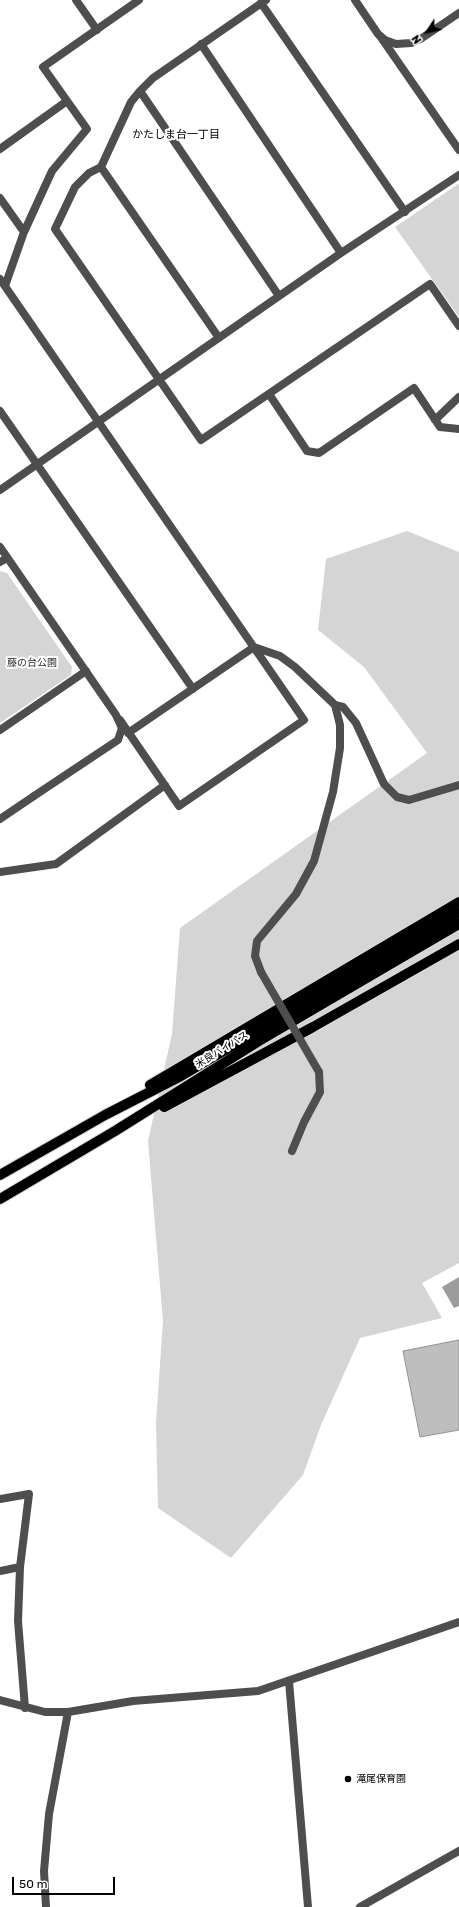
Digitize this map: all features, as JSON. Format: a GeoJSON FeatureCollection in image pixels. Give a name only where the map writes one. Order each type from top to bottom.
{"type":"FeatureCollection","features":[{"type":"Feature","properties":{"kind":"main road"},"geometry":{"type":"LineString","coordinates":[[105,1114],[177,1068],[459,902]]}},
{"type":"Feature","properties":{"kind":"main road","name":"米良バイパス"},"geometry":{"type":"LineString","coordinates":[[0,1176],[105,1114],[181,1076],[459,913]]}},
{"type":"Feature","properties":{"kind":"main road","name":"米良バイパス"},"geometry":{"type":"LineString","coordinates":[[0,1199],[115,1131],[259,1041],[459,924]]}},
{"type":"Feature","properties":{"kind":"main road"},"geometry":{"type":"LineString","coordinates":[[115,1131],[176,1101],[313,1027],[459,944]]}},
{"type":"Feature","properties":{"kind":"street"},"geometry":{"type":"LineString","coordinates":[[76,0],[97,30]]}},
{"type":"Feature","properties":{"kind":"street"},"geometry":{"type":"LineString","coordinates":[[0,547],[179,806],[304,720],[2,282],[52,171],[86,129],[43,67],[139,0]]}},
{"type":"Feature","properties":{"kind":"street"},"geometry":{"type":"LineString","coordinates":[[355,0],[459,150]]}},
{"type":"Feature","properties":{"kind":"street"},"geometry":{"type":"LineString","coordinates":[[405,212],[264,2],[153,78],[140,91],[131,102],[101,166],[89,173],[75,187],[55,229],[200,440],[430,284],[459,326]]}},
{"type":"Feature","properties":{"kind":"street"},"geometry":{"type":"LineString","coordinates":[[378,34],[393,44],[411,43],[422,38],[459,12]]}},
{"type":"Feature","properties":{"kind":"street"},"geometry":{"type":"LineString","coordinates":[[201,44],[342,253]]}},
{"type":"Feature","properties":{"kind":"street"},"geometry":{"type":"LineString","coordinates":[[140,91],[279,296]]}},
{"type":"Feature","properties":{"kind":"street"},"geometry":{"type":"LineString","coordinates":[[0,149],[67,101]]}},
{"type":"Feature","properties":{"kind":"street"},"geometry":{"type":"LineString","coordinates":[[101,166],[219,338]]}},
{"type":"Feature","properties":{"kind":"street"},"geometry":{"type":"LineString","coordinates":[[0,490],[279,296],[459,176]]}},
{"type":"Feature","properties":{"kind":"street"},"geometry":{"type":"LineString","coordinates":[[0,198],[24,232]]}},
{"type":"Feature","properties":{"kind":"street"},"geometry":{"type":"LineString","coordinates":[[269,394],[307,451],[319,453],[414,388],[440,427],[459,429]]}},
{"type":"Feature","properties":{"kind":"street"},"geometry":{"type":"LineString","coordinates":[[435,420],[459,397]]}},
{"type":"Feature","properties":{"kind":"street"},"geometry":{"type":"LineString","coordinates":[[0,411],[193,689]]}},
{"type":"Feature","properties":{"kind":"street"},"geometry":{"type":"LineString","coordinates":[[0,562],[7,558]]}},
{"type":"Feature","properties":{"kind":"street"},"geometry":{"type":"LineString","coordinates":[[128,733],[254,647]]}},
{"type":"Feature","properties":{"kind":"street"},"geometry":{"type":"LineString","coordinates":[[254,647],[280,656],[295,667],[336,705],[343,707],[356,724],[384,784],[397,797],[409,800],[459,785]]}},
{"type":"Feature","properties":{"kind":"street"},"geometry":{"type":"LineString","coordinates":[[0,730],[86,671]]}},
{"type":"Feature","properties":{"kind":"street"},"geometry":{"type":"LineString","coordinates":[[292,1151],[304,1122],[320,1092],[319,1072],[261,972],[255,956],[257,941],[296,894],[314,861],[333,792],[340,748],[340,725],[336,705]]}},
{"type":"Feature","properties":{"kind":"street"},"geometry":{"type":"LineString","coordinates":[[0,819],[118,740],[122,728],[116,715]]}},
{"type":"Feature","properties":{"kind":"street"},"geometry":{"type":"LineString","coordinates":[[0,872],[56,864],[165,785]]}},
{"type":"Feature","properties":{"kind":"street"},"geometry":{"type":"LineString","coordinates":[[0,1499],[29,1494],[20,1567],[18,1621],[25,1708]]}},
{"type":"Feature","properties":{"kind":"street"},"geometry":{"type":"LineString","coordinates":[[0,1571],[20,1567]]}},
{"type":"Feature","properties":{"kind":"street"},"geometry":{"type":"LineString","coordinates":[[0,1700],[25,1708],[45,1712],[68,1712],[133,1701],[258,1690],[289,1681],[459,1622]]}},
{"type":"Feature","properties":{"kind":"street"},"geometry":{"type":"LineString","coordinates":[[289,1681],[308,1907]]}},
{"type":"Feature","properties":{"kind":"street"},"geometry":{"type":"LineString","coordinates":[[46,1907],[44,1871],[49,1814],[68,1712]]}},
{"type":"Feature","properties":{"kind":"street"},"geometry":{"type":"LineString","coordinates":[[360,1907],[459,1851]]}},
{"type":"Feature","properties":{"kind":"green space"},"geometry":{"type":"Polygon","coordinates":[[[459,184],[459,317],[395,227],[459,184]]]}},
{"type":"Feature","properties":{"kind":"green space"},"geometry":{"type":"Polygon","coordinates":[[[407,531],[459,552],[459,1263],[422,1283],[442,1318],[360,1338],[321,1425],[303,1475],[231,1558],[158,1508],[156,1422],[163,1321],[148,1141],[172,1034],[180,928],[427,753],[364,667],[318,630],[326,559],[407,531]]]}},
{"type":"Feature","properties":{"kind":"green space","name":"藤の台公園"},"geometry":{"type":"Polygon","coordinates":[[[0,571],[7,573],[72,667],[71,675],[0,723],[0,571]]]}},
{"type":"Feature","properties":{"kind":"shaded area"},"geometry":{"type":"Polygon","coordinates":[[[459,1277],[459,1306],[454,1308],[442,1287],[459,1277]]]}},
{"type":"Feature","properties":{"kind":"building"},"geometry":{"type":"Polygon","coordinates":[[[459,1340],[459,1430],[420,1437],[403,1351],[459,1340]]]}},
{"type":"Feature","properties":{"kind":"place","name":"滝尾保育園"},"geometry":{"type":"Point","coordinates":[348,1779]}},
{"type":"Feature","properties":{"kind":"district","name":"かたしま台一丁目"},"geometry":{"type":"Point","coordinates":[176,135]}}]}
